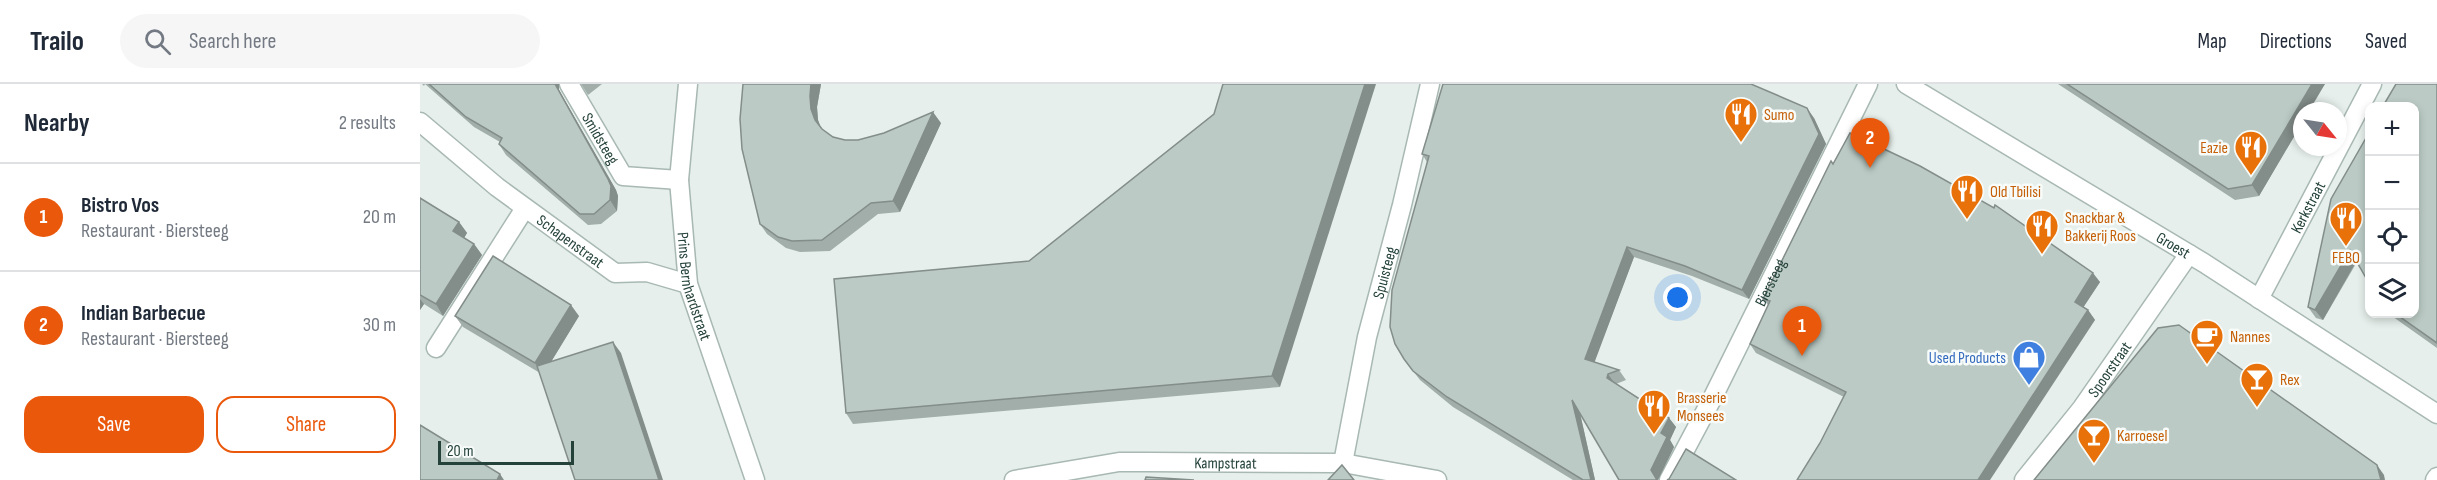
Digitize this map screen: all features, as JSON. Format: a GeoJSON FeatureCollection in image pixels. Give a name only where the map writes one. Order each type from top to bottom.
{"type":"FeatureCollection","features":[{"type":"Feature","properties":{"kind":"street","name":"Smidsteeg"},"geometry":{"type":"LineString","coordinates":[[569,84],[623,176],[679,180]]}},
{"type":"Feature","properties":{"kind":"street","name":"Prins Bernhardstraat"},"geometry":{"type":"LineString","coordinates":[[688,84],[679,180],[688,284],[755,480]]}},
{"type":"Feature","properties":{"kind":"street","name":"Spuisteeg"},"geometry":{"type":"LineString","coordinates":[[1342,463],[1367,338],[1402,205],[1430,84]]}},
{"type":"Feature","properties":{"kind":"street","name":"Biersteeg"},"geometry":{"type":"LineString","coordinates":[[1669,480],[1713,397],[1868,84]]}},
{"type":"Feature","properties":{"kind":"street","name":"Groest"},"geometry":{"type":"LineString","coordinates":[[1906,84],[2189,254],[2437,414]]}},
{"type":"Feature","properties":{"kind":"street","name":"Kerkstraat"},"geometry":{"type":"LineString","coordinates":[[2259,299],[2372,84]]}},
{"type":"Feature","properties":{"kind":"street","name":"Schapenstraat"},"geometry":{"type":"LineString","coordinates":[[420,122],[497,188],[615,273],[647,272],[688,284]]}},
{"type":"Feature","properties":{"kind":"street","name":"Schapenstraat"},"geometry":{"type":"LineString","coordinates":[[436,348],[525,208]]}},
{"type":"Feature","properties":{"kind":"street","name":"Spoorstraat"},"geometry":{"type":"LineString","coordinates":[[2024,480],[2082,408],[2189,254]]}},
{"type":"Feature","properties":{"kind":"street","name":"Kampstraat"},"geometry":{"type":"LineString","coordinates":[[1014,480],[1119,462],[1342,463],[1437,480]]}},
{"type":"Feature","properties":{"kind":"building"},"geometry":{"type":"Polygon","coordinates":[[[429,84],[555,84],[608,179],[611,186],[610,200],[594,214],[580,214],[499,144],[502,138],[466,117],[429,84]]]}},
{"type":"Feature","properties":{"kind":"building"},"geometry":{"type":"Polygon","coordinates":[[[743,84],[811,84],[811,109],[815,120],[833,137],[845,140],[858,140],[884,133],[933,112],[893,201],[871,203],[822,240],[792,241],[778,237],[760,224],[742,149],[740,119],[743,84]]]}},
{"type":"Feature","properties":{"kind":"building"},"geometry":{"type":"Polygon","coordinates":[[[1223,84],[1365,84],[1272,376],[846,413],[834,279],[1029,261],[1214,114],[1223,84]]]}},
{"type":"Feature","properties":{"kind":"building"},"geometry":{"type":"Polygon","coordinates":[[[1443,84],[1751,84],[1807,108],[1819,134],[1742,290],[1685,266],[1627,247],[1585,359],[1619,370],[1608,374],[1607,378],[1669,418],[1661,433],[1667,437],[1651,470],[1657,480],[1619,480],[1572,400],[1591,480],[1583,480],[1447,397],[1413,371],[1395,344],[1390,327],[1392,290],[1429,156],[1422,154],[1443,84]]]}},
{"type":"Feature","properties":{"kind":"building"},"geometry":{"type":"Polygon","coordinates":[[[2067,84],[2312,84],[2301,102],[2293,102],[2293,116],[2252,185],[2228,189],[2067,84]]]}},
{"type":"Feature","properties":{"kind":"building"},"geometry":{"type":"Polygon","coordinates":[[[2396,84],[2437,84],[2437,343],[2402,318],[2419,318],[2419,102],[2385,102],[2396,84]]]}},
{"type":"Feature","properties":{"kind":"building"},"geometry":{"type":"Polygon","coordinates":[[[1850,133],[1920,166],[1994,208],[1995,205],[2093,273],[2075,302],[2088,310],[1978,480],[1797,480],[1820,443],[1846,392],[1750,344],[1770,301],[1763,299],[1831,161],[1833,164],[1850,133]]]}},
{"type":"Feature","properties":{"kind":"building"},"geometry":{"type":"Polygon","coordinates":[[[2365,140],[2365,276],[2350,250],[2315,310],[2308,307],[2331,199],[2365,140]]]}},
{"type":"Feature","properties":{"kind":"building"},"geometry":{"type":"Polygon","coordinates":[[[420,198],[459,222],[453,231],[474,244],[436,304],[420,295],[420,198]]]}},
{"type":"Feature","properties":{"kind":"building"},"geometry":{"type":"Polygon","coordinates":[[[493,256],[571,305],[535,363],[455,316],[493,256]]]}},
{"type":"Feature","properties":{"kind":"building"},"geometry":{"type":"Polygon","coordinates":[[[2179,325],[2377,465],[2381,480],[2034,480],[2158,328],[2179,325]]]}},
{"type":"Feature","properties":{"kind":"building"},"geometry":{"type":"Polygon","coordinates":[[[613,342],[659,480],[575,480],[537,366],[613,342]]]}},
{"type":"Feature","properties":{"kind":"building"},"geometry":{"type":"Polygon","coordinates":[[[420,425],[500,474],[497,480],[420,480],[420,425]]]}},
{"type":"Feature","properties":{"kind":"building"},"geometry":{"type":"Polygon","coordinates":[[[1686,449],[1736,480],[1667,480],[1686,449]]]}},
{"type":"Feature","properties":{"kind":"building"},"geometry":{"type":"Polygon","coordinates":[[[1342,465],[1354,480],[1328,480],[1342,465]]]}},
{"type":"Feature","properties":{"kind":"building"},"geometry":{"type":"Polygon","coordinates":[[[1146,477],[1194,480],[1145,480],[1146,477]]]}},
{"type":"Feature","properties":{"kind":"place","name":"Sumo"},"geometry":{"type":"Point","coordinates":[1741,143]}},
{"type":"Feature","properties":{"kind":"place","name":"Indian Barbecue"},"geometry":{"type":"Point","coordinates":[1870,168]}},
{"type":"Feature","properties":{"kind":"place","name":"Eazie"},"geometry":{"type":"Point","coordinates":[2251,176]}},
{"type":"Feature","properties":{"kind":"place","name":"Old Tbilisi"},"geometry":{"type":"Point","coordinates":[1967,220]}},
{"type":"Feature","properties":{"kind":"place","name":"FEBO"},"geometry":{"type":"Point","coordinates":[2346,247]}},
{"type":"Feature","properties":{"kind":"place","name":"Snackbar & Bakkerij Roos"},"geometry":{"type":"Point","coordinates":[2042,255]}},
{"type":"Feature","properties":{"kind":"place","name":"Bistro Vos"},"geometry":{"type":"Point","coordinates":[1802,356]}},
{"type":"Feature","properties":{"kind":"place","name":"Nannes"},"geometry":{"type":"Point","coordinates":[2207,365]}},
{"type":"Feature","properties":{"kind":"place","name":"Used Products"},"geometry":{"type":"Point","coordinates":[2029,386]}},
{"type":"Feature","properties":{"kind":"place","name":"Rex"},"geometry":{"type":"Point","coordinates":[2257,408]}},
{"type":"Feature","properties":{"kind":"place","name":"Brasserie Monsees"},"geometry":{"type":"Point","coordinates":[1654,435]}},
{"type":"Feature","properties":{"kind":"place","name":"Karroesel"},"geometry":{"type":"Point","coordinates":[2094,464]}}]}
